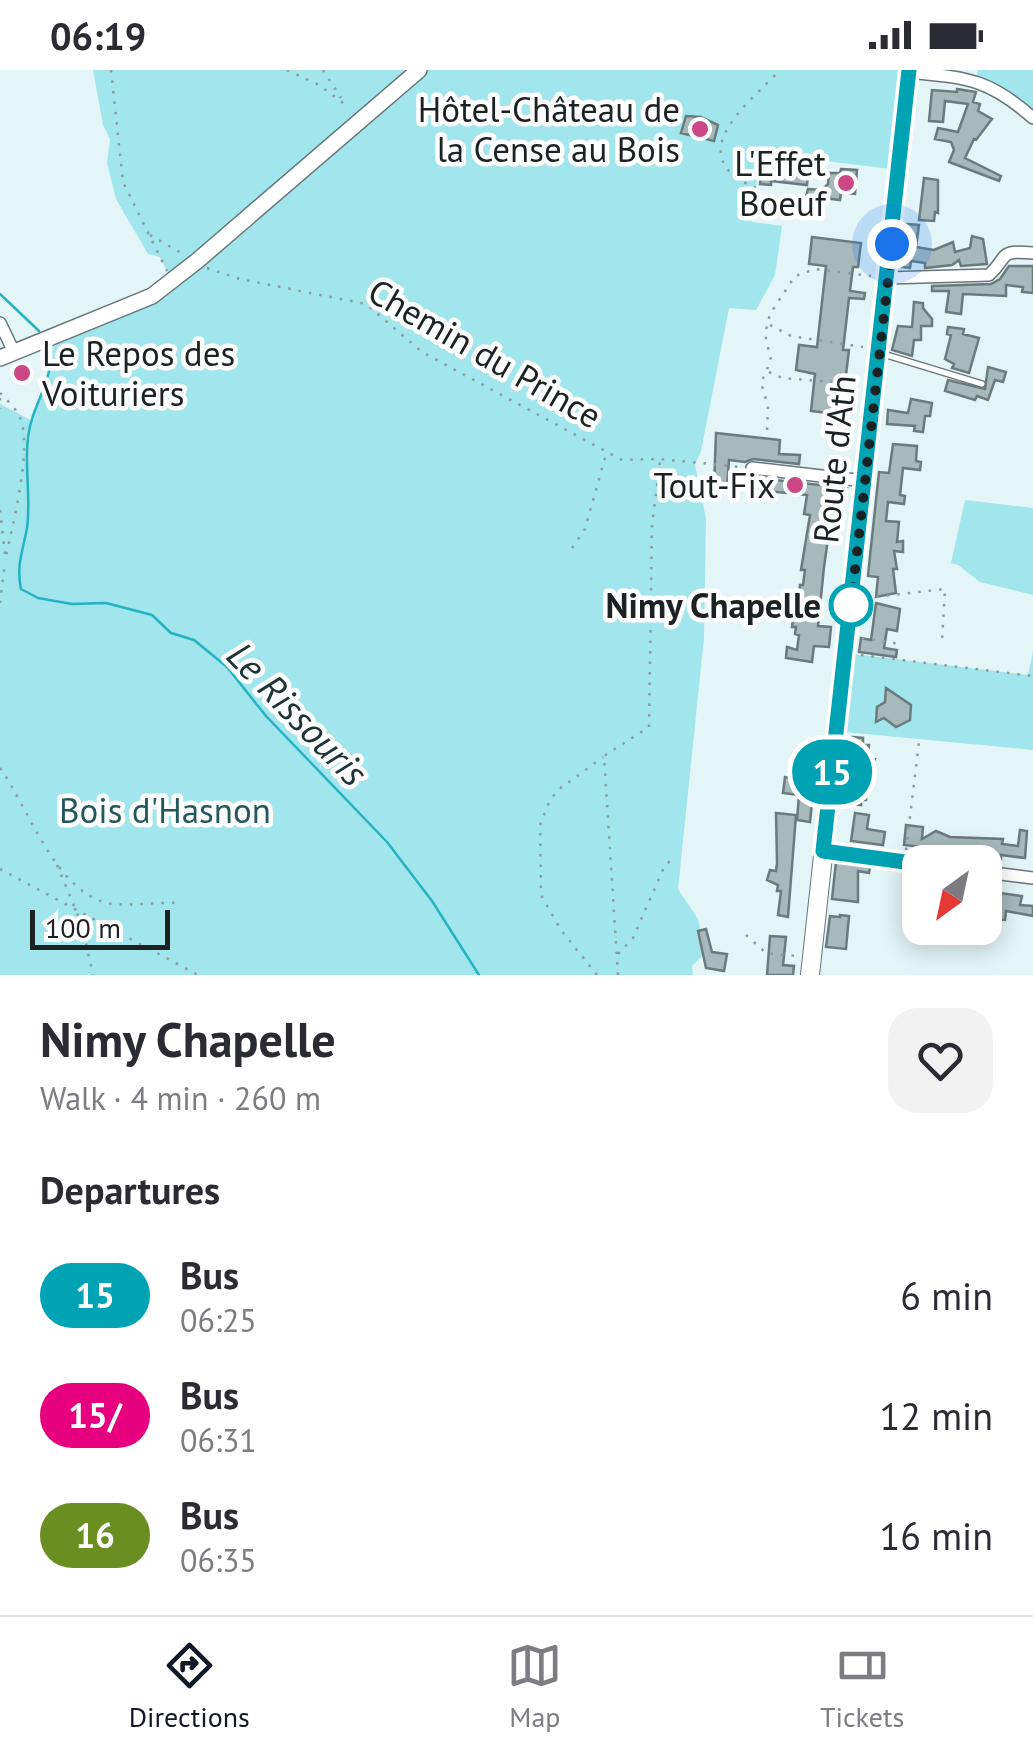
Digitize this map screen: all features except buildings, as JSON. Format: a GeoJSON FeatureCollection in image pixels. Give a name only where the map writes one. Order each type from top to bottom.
{"type":"FeatureCollection","features":[{"type":"Feature","properties":{"kind":"main road"},"geometry":{"type":"LineString","coordinates":[[7,354],[136,303],[172,282],[420,70]]}},
{"type":"Feature","properties":{"kind":"main road","name":"Route d'Ath"},"geometry":{"type":"LineString","coordinates":[[810,966],[909,71]]}},
{"type":"Feature","properties":{"kind":"street"},"geometry":{"type":"LineString","coordinates":[[909,71],[976,80],[1033,118]]}},
{"type":"Feature","properties":{"kind":"street"},"geometry":{"type":"LineString","coordinates":[[887,278],[990,275],[1002,256],[1010,252],[1033,253]]}},
{"type":"Feature","properties":{"kind":"street"},"geometry":{"type":"LineString","coordinates":[[0,322],[7,354]]}},
{"type":"Feature","properties":{"kind":"street"},"geometry":{"type":"LineString","coordinates":[[752,468],[865,481]]}},
{"type":"Feature","properties":{"kind":"street"},"geometry":{"type":"LineString","coordinates":[[823,851],[902,862]]}},
{"type":"Feature","properties":{"kind":"street"},"geometry":{"type":"LineString","coordinates":[[1002,874],[1033,878]]}},
{"type":"Feature","properties":{"kind":"lane"},"geometry":{"type":"LineString","coordinates":[[879,351],[982,384]]}},
{"type":"Feature","properties":{"kind":"path"},"geometry":{"type":"LineString","coordinates":[[111,70],[123,182],[172,282]]}},
{"type":"Feature","properties":{"kind":"path"},"geometry":{"type":"LineString","coordinates":[[287,70],[319,85],[361,120]]}},
{"type":"Feature","properties":{"kind":"path"},"geometry":{"type":"LineString","coordinates":[[323,70],[344,103]]}},
{"type":"Feature","properties":{"kind":"path"},"geometry":{"type":"LineString","coordinates":[[756,188],[725,164],[720,144],[732,120],[780,70]]}},
{"type":"Feature","properties":{"kind":"path","name":"Chemin du Prince"},"geometry":{"type":"LineString","coordinates":[[150,235],[240,280],[366,304],[422,352],[622,460],[660,459],[752,468]]}},
{"type":"Feature","properties":{"kind":"path"},"geometry":{"type":"LineString","coordinates":[[767,430],[768,406],[761,382],[771,360],[764,334],[773,307],[800,273],[816,269],[887,278]]}},
{"type":"Feature","properties":{"kind":"path"},"geometry":{"type":"LineString","coordinates":[[768,322],[790,336],[879,351]]}},
{"type":"Feature","properties":{"kind":"path"},"geometry":{"type":"LineString","coordinates":[[766,371],[782,378],[875,386]]}},
{"type":"Feature","properties":{"kind":"path"},"geometry":{"type":"LineString","coordinates":[[0,395],[0,408]]}},
{"type":"Feature","properties":{"kind":"path"},"geometry":{"type":"LineString","coordinates":[[0,395],[20,418],[23,430],[18,500],[0,603]]}},
{"type":"Feature","properties":{"kind":"path"},"geometry":{"type":"LineString","coordinates":[[572,548],[585,528],[606,452]]}},
{"type":"Feature","properties":{"kind":"path"},"geometry":{"type":"LineString","coordinates":[[597,975],[561,930],[542,895],[540,826],[548,802],[558,790],[649,728],[652,525],[660,459]]}},
{"type":"Feature","properties":{"kind":"path"},"geometry":{"type":"LineString","coordinates":[[0,510],[5,560]]}},
{"type":"Feature","properties":{"kind":"path"},"geometry":{"type":"LineString","coordinates":[[852,597],[876,599],[945,589],[942,641]]}},
{"type":"Feature","properties":{"kind":"path"},"geometry":{"type":"LineString","coordinates":[[846,644],[900,644]]}},
{"type":"Feature","properties":{"kind":"path"},"geometry":{"type":"LineString","coordinates":[[846,644],[1033,676]]}},
{"type":"Feature","properties":{"kind":"path"},"geometry":{"type":"LineString","coordinates":[[906,845],[919,742]]}},
{"type":"Feature","properties":{"kind":"path"},"geometry":{"type":"LineString","coordinates":[[604,756],[618,975]]}},
{"type":"Feature","properties":{"kind":"path"},"geometry":{"type":"LineString","coordinates":[[0,768],[54,860],[76,910],[93,975]]}},
{"type":"Feature","properties":{"kind":"path"},"geometry":{"type":"LineString","coordinates":[[617,955],[633,938],[665,864],[675,857]]}},
{"type":"Feature","properties":{"kind":"path"},"geometry":{"type":"LineString","coordinates":[[54,860],[78,886],[99,900],[113,904],[176,903]]}},
{"type":"Feature","properties":{"kind":"path"},"geometry":{"type":"LineString","coordinates":[[0,870],[198,975]]}},
{"type":"Feature","properties":{"kind":"path"},"geometry":{"type":"LineString","coordinates":[[746,935],[766,953],[810,966]]}},
{"type":"Feature","properties":{"kind":"green space","name":"Bois d'Hasnon"},"geometry":{"type":"Polygon","coordinates":[[[93,70],[902,70],[891,169],[760,153],[752,222],[782,226],[775,275],[756,310],[729,308],[695,465],[706,519],[704,638],[678,889],[698,919],[706,952],[692,966],[693,975],[0,975],[0,404],[31,420],[49,369],[44,339],[172,281],[160,257],[148,254],[116,199],[107,163],[110,139],[103,125],[93,70]]]}},
{"type":"Feature","properties":{"kind":"green space"},"geometry":{"type":"Polygon","coordinates":[[[978,70],[1033,70],[1033,118],[976,80],[978,70]]]}},
{"type":"Feature","properties":{"kind":"green space"},"geometry":{"type":"Polygon","coordinates":[[[965,500],[1033,508],[1033,595],[980,582],[951,563],[965,500]]]}},
{"type":"Feature","properties":{"kind":"green space"},"geometry":{"type":"Polygon","coordinates":[[[1033,651],[1033,750],[845,732],[853,654],[1028,675],[1033,651]]]}},
{"type":"Feature","properties":{"kind":"waterway","name":"Le Rissouris"},"geometry":{"type":"LineString","coordinates":[[0,294],[39,331]]}},
{"type":"Feature","properties":{"kind":"waterway","name":"Le Rissouris"},"geometry":{"type":"LineString","coordinates":[[47,346],[49,373],[32,419],[27,446],[28,514],[20,565],[21,589],[38,598],[72,604],[106,603],[152,615],[171,633],[194,640],[227,667],[266,716],[387,842],[432,901],[479,975]]}},
{"type":"Feature","properties":{"kind":"bus line","name":"15"},"geometry":{"type":"LineString","coordinates":[[902,862],[823,851],[909,70]]}},
{"type":"Feature","properties":{"kind":"place","name":"Hôtel-Château de la Cense au Bois"},"geometry":{"type":"Point","coordinates":[700,129]}},
{"type":"Feature","properties":{"kind":"place","name":"L'Effet Boeuf"},"geometry":{"type":"Point","coordinates":[846,183]}},
{"type":"Feature","properties":{"kind":"place","name":"Le Repos des Voituriers"},"geometry":{"type":"Point","coordinates":[22,373]}},
{"type":"Feature","properties":{"kind":"place","name":"Tout-Fix"},"geometry":{"type":"Point","coordinates":[795,485]}},
{"type":"Feature","properties":{"kind":"place","name":"Nimy Chapelle"},"geometry":{"type":"Point","coordinates":[851,605]}},
{"type":"Feature","properties":{"kind":"route"},"geometry":{"type":"LineString","coordinates":[[851,605],[892,244]]}}]}
